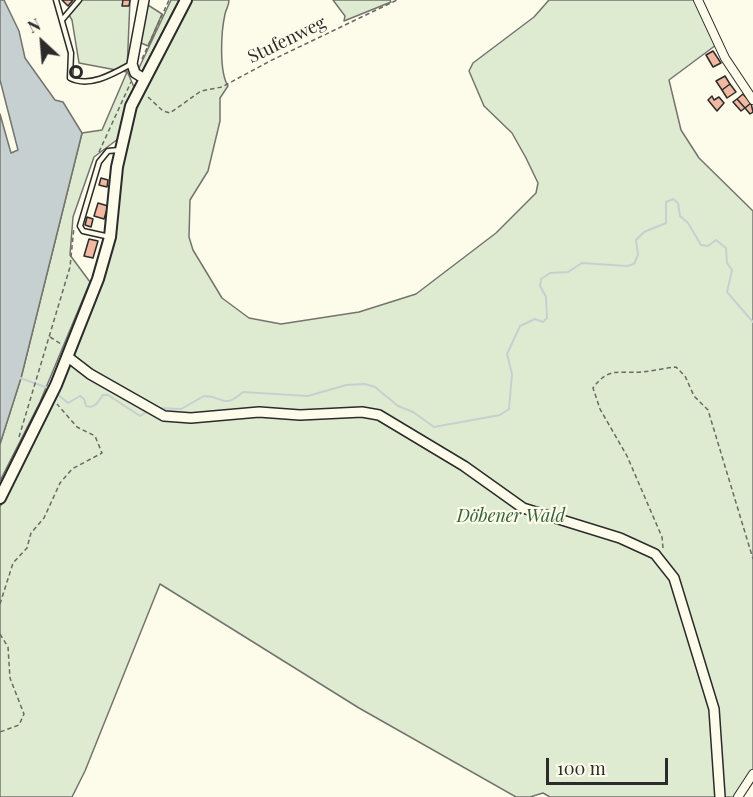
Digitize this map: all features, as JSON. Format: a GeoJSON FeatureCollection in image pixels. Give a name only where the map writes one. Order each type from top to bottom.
{"type":"FeatureCollection","features":[{"type":"Feature","properties":{"kind":"main road"},"geometry":{"type":"LineString","coordinates":[[0,498],[51,400],[86,312],[104,263],[110,237],[127,120],[141,83],[186,0]]}},
{"type":"Feature","properties":{"kind":"street"},"geometry":{"type":"LineString","coordinates":[[141,83],[132,64],[144,0]]}},
{"type":"Feature","properties":{"kind":"street"},"geometry":{"type":"LineString","coordinates":[[698,0],[724,58],[753,100]]}},
{"type":"Feature","properties":{"kind":"street"},"geometry":{"type":"LineString","coordinates":[[69,353],[90,374],[151,410],[176,418],[259,412],[300,415],[362,412],[379,415],[464,466],[523,508],[597,530],[637,545],[658,556],[674,578],[714,709],[720,797]]}},
{"type":"Feature","properties":{"kind":"street"},"geometry":{"type":"LineString","coordinates":[[738,797],[753,774]]}},
{"type":"Feature","properties":{"kind":"lane"},"geometry":{"type":"LineString","coordinates":[[57,0],[72,53],[70,78],[78,82],[109,76],[132,64]]}},
{"type":"Feature","properties":{"kind":"lane"},"geometry":{"type":"LineString","coordinates":[[62,21],[79,0]]}},
{"type":"Feature","properties":{"kind":"lane"},"geometry":{"type":"LineString","coordinates":[[110,237],[83,231],[80,226],[99,162],[108,151],[121,149]]}},
{"type":"Feature","properties":{"kind":"path"},"geometry":{"type":"LineString","coordinates":[[148,48],[169,0]]}},
{"type":"Feature","properties":{"kind":"path","name":"Stufenweg"},"geometry":{"type":"LineString","coordinates":[[141,83],[155,105],[170,113],[201,91],[222,87],[270,61],[397,0]]}},
{"type":"Feature","properties":{"kind":"path"},"geometry":{"type":"LineString","coordinates":[[16,443],[50,336],[69,353]]}},
{"type":"Feature","properties":{"kind":"path"},"geometry":{"type":"LineString","coordinates":[[658,556],[663,549],[662,537],[627,456],[600,408],[593,388],[602,376],[617,371],[640,372],[676,367],[685,376],[694,396],[708,410],[753,559]]}},
{"type":"Feature","properties":{"kind":"path"},"geometry":{"type":"LineString","coordinates":[[0,604],[13,563],[27,548],[31,533],[44,518],[59,484],[72,470],[102,453],[95,436],[77,427],[51,400]]}},
{"type":"Feature","properties":{"kind":"path"},"geometry":{"type":"LineString","coordinates":[[0,634],[8,647],[10,678],[24,714],[20,724],[0,732]]}},
{"type":"Feature","properties":{"kind":"green space"},"geometry":{"type":"Polygon","coordinates":[[[82,0],[130,0],[127,71],[134,87],[118,139],[94,157],[73,217],[70,255],[90,282],[40,402],[0,481],[0,444],[21,378],[82,133],[102,130],[127,72],[79,63],[72,20],[69,15],[82,0]]]}},
{"type":"Feature","properties":{"kind":"green space"},"geometry":{"type":"Polygon","coordinates":[[[171,0],[179,0],[142,72],[138,70],[171,0]]]}},
{"type":"Feature","properties":{"kind":"green space","name":"Döbener Wald"},"geometry":{"type":"Polygon","coordinates":[[[190,0],[229,0],[229,4],[225,14],[222,41],[223,71],[228,86],[220,98],[220,121],[208,171],[190,200],[189,237],[193,250],[222,298],[249,318],[281,324],[359,312],[416,294],[496,233],[536,193],[538,183],[526,158],[512,133],[484,106],[469,71],[473,63],[534,17],[549,0],[696,0],[716,45],[669,80],[681,130],[699,158],[753,211],[753,770],[735,797],[550,797],[543,793],[530,797],[516,797],[359,708],[160,584],[85,771],[72,797],[0,797],[0,507],[102,280],[114,237],[119,185],[135,107],[190,0]]]}},
{"type":"Feature","properties":{"kind":"green space"},"geometry":{"type":"Polygon","coordinates":[[[333,0],[390,0],[391,2],[344,21],[345,16],[333,0]]]}},
{"type":"Feature","properties":{"kind":"green space"},"geometry":{"type":"Polygon","coordinates":[[[148,5],[162,14],[148,46],[139,42],[148,5]]]}},
{"type":"Feature","properties":{"kind":"shaded area"},"geometry":{"type":"Polygon","coordinates":[[[0,0],[4,0],[19,31],[25,58],[55,100],[63,102],[82,133],[21,378],[0,444],[0,114],[11,153],[18,150],[0,80],[0,0]]]}},
{"type":"Feature","properties":{"kind":"building"},"geometry":{"type":"Polygon","coordinates":[[[62,0],[73,0],[68,6],[62,0]]]}},
{"type":"Feature","properties":{"kind":"building"},"geometry":{"type":"Polygon","coordinates":[[[123,0],[130,0],[129,6],[122,6],[123,0]]]}},
{"type":"Feature","properties":{"kind":"building"},"geometry":{"type":"Polygon","coordinates":[[[713,51],[721,63],[713,67],[706,55],[713,51]]]}},
{"type":"Feature","properties":{"kind":"building"},"geometry":{"type":"Polygon","coordinates":[[[725,76],[730,84],[722,90],[716,81],[725,76]]]}},
{"type":"Feature","properties":{"kind":"building"},"geometry":{"type":"Polygon","coordinates":[[[730,84],[736,92],[727,98],[722,90],[730,84]]]}},
{"type":"Feature","properties":{"kind":"building"},"geometry":{"type":"Polygon","coordinates":[[[743,94],[751,103],[745,108],[737,99],[743,94]]]}},
{"type":"Feature","properties":{"kind":"building"},"geometry":{"type":"Polygon","coordinates":[[[712,96],[714,100],[719,97],[724,103],[717,111],[708,100],[712,96]]]}},
{"type":"Feature","properties":{"kind":"building"},"geometry":{"type":"Polygon","coordinates":[[[737,99],[745,108],[741,111],[733,102],[737,99]]]}},
{"type":"Feature","properties":{"kind":"building"},"geometry":{"type":"Polygon","coordinates":[[[751,103],[753,112],[750,114],[745,108],[751,103]]]}},
{"type":"Feature","properties":{"kind":"building"},"geometry":{"type":"Polygon","coordinates":[[[101,178],[108,180],[107,187],[99,185],[101,178]]]}},
{"type":"Feature","properties":{"kind":"building"},"geometry":{"type":"Polygon","coordinates":[[[98,203],[108,206],[104,219],[94,216],[98,203]]]}},
{"type":"Feature","properties":{"kind":"building"},"geometry":{"type":"Polygon","coordinates":[[[87,217],[93,219],[91,227],[85,225],[87,217]]]}},
{"type":"Feature","properties":{"kind":"building"},"geometry":{"type":"Polygon","coordinates":[[[89,239],[98,241],[93,258],[84,256],[89,239]]]}},
{"type":"Feature","properties":{"kind":"waterway"},"geometry":{"type":"LineString","coordinates":[[159,408],[181,409],[204,396],[224,401],[231,400],[243,392],[308,396],[346,385],[365,384],[375,387],[398,406],[413,412],[434,427],[500,415],[509,409],[512,374],[507,354],[520,326],[535,319],[543,322],[547,318],[546,297],[540,286],[541,279],[550,273],[568,272],[582,263],[627,266],[634,264],[638,255],[636,240],[644,232],[666,223],[666,202],[673,199],[678,203],[680,216],[688,223],[701,245],[708,246],[716,240],[726,248],[727,263],[732,270],[727,292],[753,322]]}},
{"type":"Feature","properties":{"kind":"waterway"},"geometry":{"type":"LineString","coordinates":[[20,378],[51,389]]}},
{"type":"Feature","properties":{"kind":"waterway"},"geometry":{"type":"LineString","coordinates":[[56,393],[68,403],[80,396],[84,399],[86,406],[92,406],[103,395],[108,395],[140,416],[150,410]]}},
{"type":"Feature","properties":{"kind":"wall"},"geometry":{"type":"LineString","coordinates":[[76,66],[82,72],[76,78],[70,72],[76,66]]}}]}
